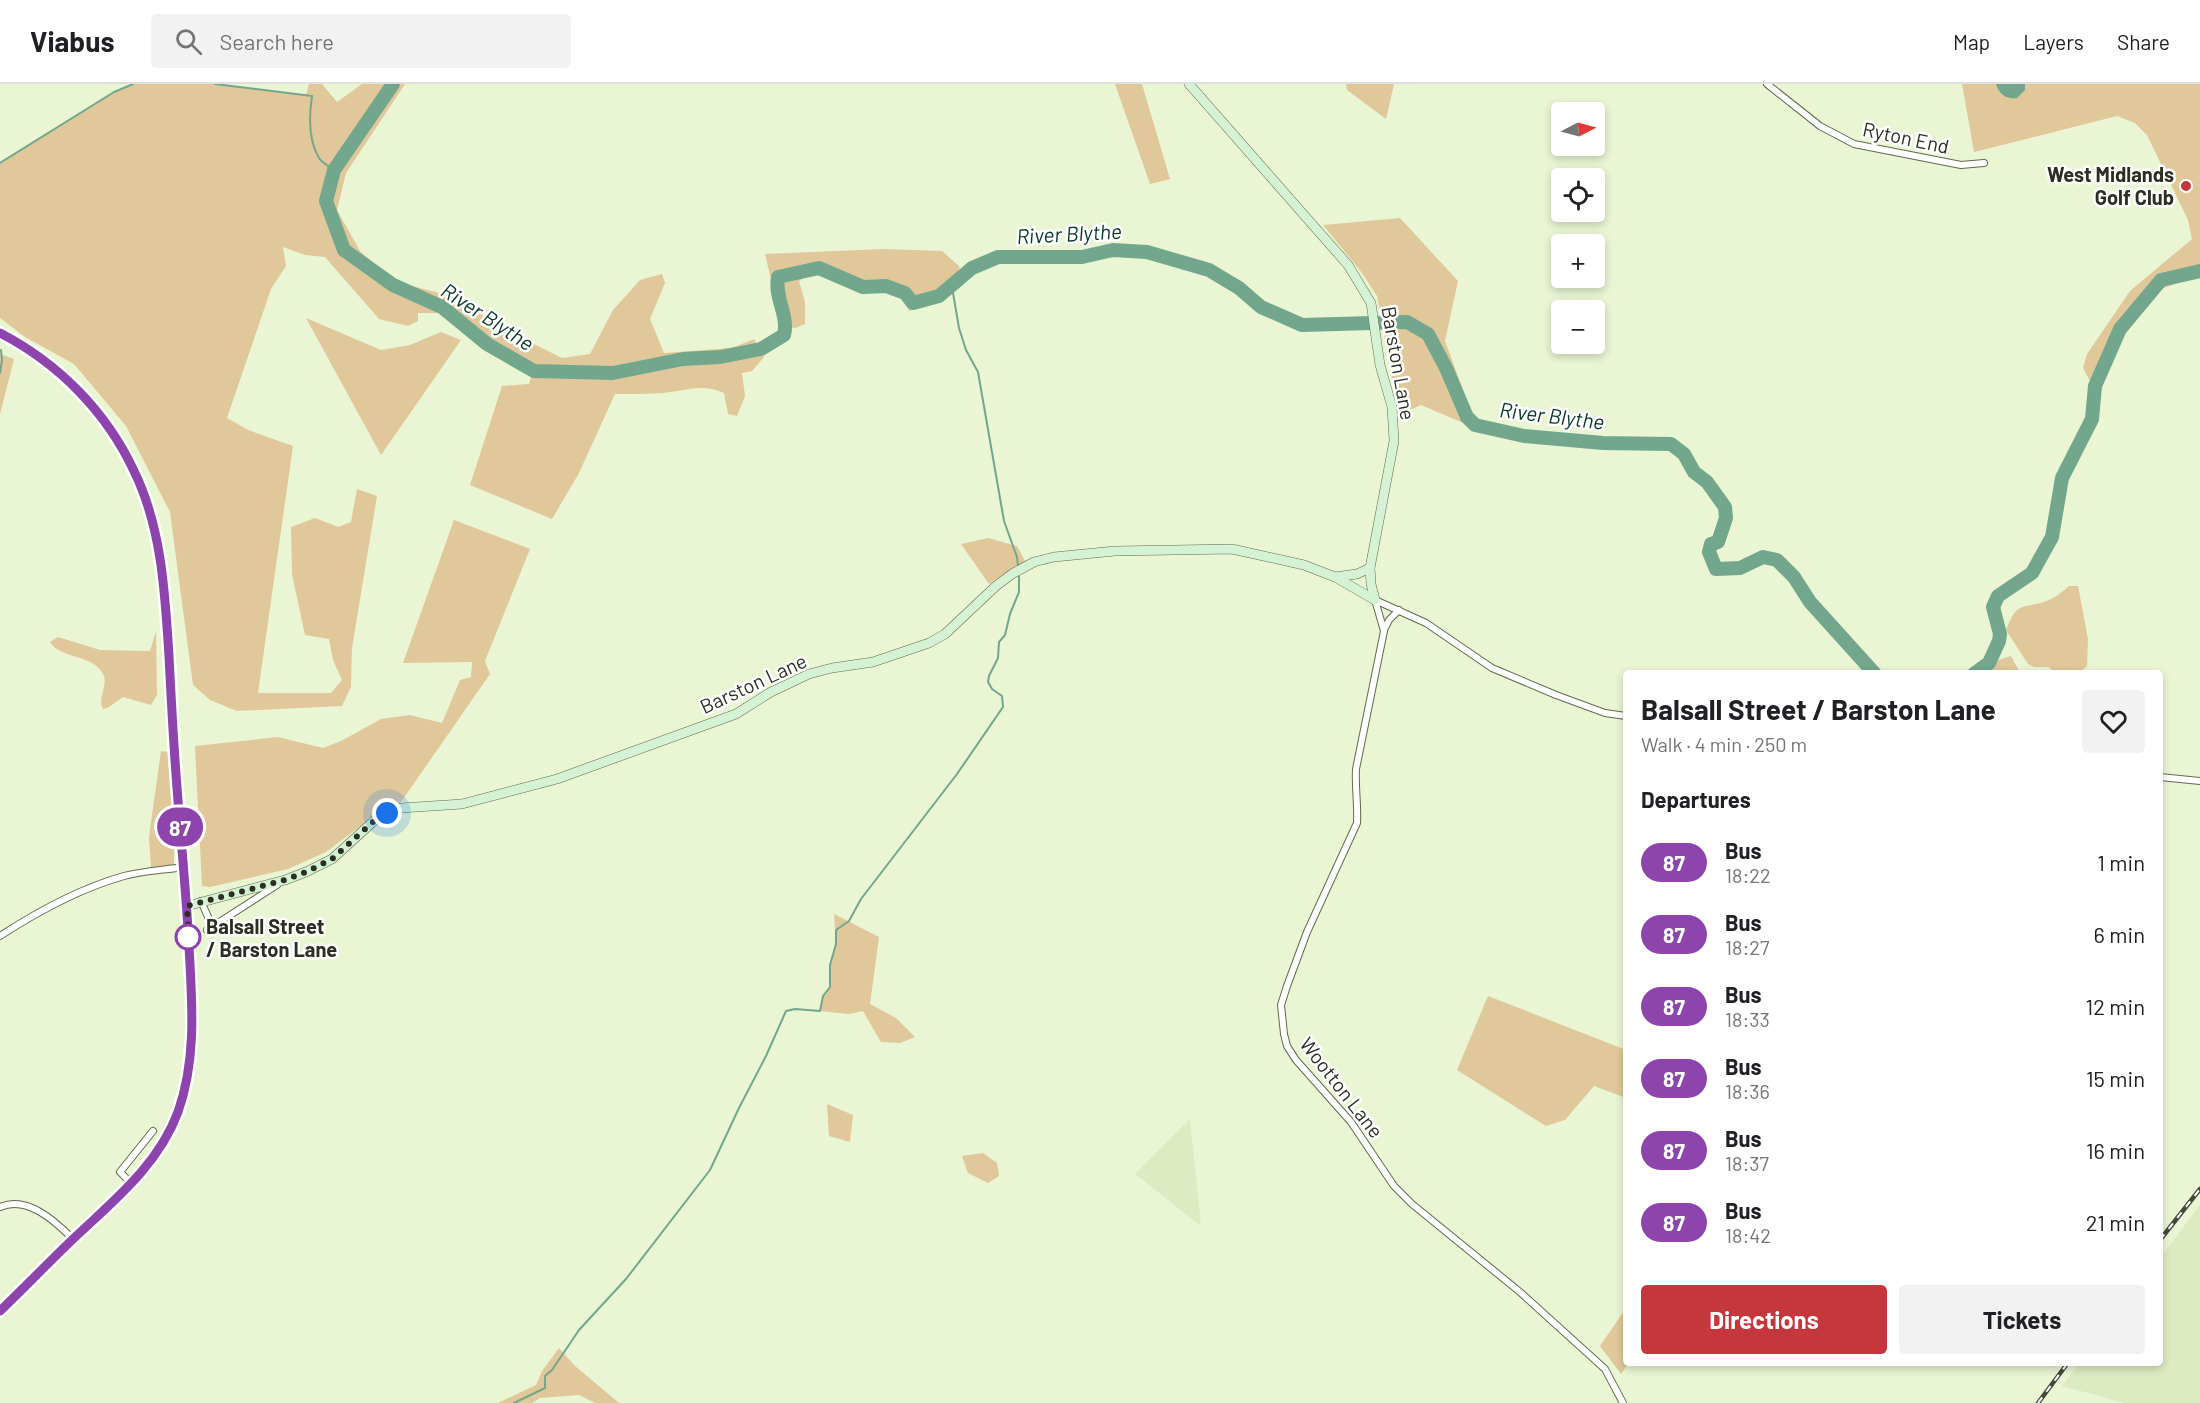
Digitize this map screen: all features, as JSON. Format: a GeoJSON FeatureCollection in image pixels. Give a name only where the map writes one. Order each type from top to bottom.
{"type":"FeatureCollection","features":[{"type":"Feature","properties":{"kind":"street","name":"Barston Lane"},"geometry":{"type":"LineString","coordinates":[[1189,84],[1348,265],[1371,303],[1380,365],[1392,407],[1394,441],[1370,568],[1375,600]]}},
{"type":"Feature","properties":{"kind":"street","name":"Ryton End"},"geometry":{"type":"LineString","coordinates":[[1767,84],[1820,126],[1854,144],[1961,165],[1984,163]]}},
{"type":"Feature","properties":{"kind":"street"},"geometry":{"type":"LineString","coordinates":[[0,333],[41,358],[95,408],[115,434],[135,472],[148,506],[158,545],[165,601],[187,906],[193,1031],[188,1077],[177,1114],[167,1135],[132,1184],[0,1311]]}},
{"type":"Feature","properties":{"kind":"street","name":"Barston Lane"},"geometry":{"type":"LineString","coordinates":[[187,906],[285,880],[332,859],[375,820],[401,808],[462,804],[557,779],[736,714],[771,692],[809,674],[832,668],[873,663],[929,643],[945,634],[1012,573],[1054,557],[1214,548],[1256,553],[1288,560],[1335,577],[1375,600]]}},
{"type":"Feature","properties":{"kind":"street"},"geometry":{"type":"LineString","coordinates":[[1335,577],[1357,574],[1370,568]]}},
{"type":"Feature","properties":{"kind":"street"},"geometry":{"type":"LineString","coordinates":[[1375,600],[1426,623],[1492,668],[1585,705],[1623,715]]}},
{"type":"Feature","properties":{"kind":"street","name":"Wootton Lane"},"geometry":{"type":"LineString","coordinates":[[1375,600],[1384,631]]}},
{"type":"Feature","properties":{"kind":"street","name":"Wootton Lane"},"geometry":{"type":"LineString","coordinates":[[1399,610],[1389,620],[1384,631],[1356,769],[1354,788],[1358,810],[1357,823],[1314,916],[1281,1005],[1287,1046],[1296,1060],[1351,1122],[1394,1186],[1412,1204],[1520,1292],[1605,1368],[1623,1403]]}},
{"type":"Feature","properties":{"kind":"street"},"geometry":{"type":"LineString","coordinates":[[2163,777],[2200,781]]}},
{"type":"Feature","properties":{"kind":"street"},"geometry":{"type":"LineString","coordinates":[[0,936],[21,922],[88,889],[123,876],[183,867]]}},
{"type":"Feature","properties":{"kind":"street"},"geometry":{"type":"LineString","coordinates":[[201,901],[210,928],[285,880]]}},
{"type":"Feature","properties":{"kind":"street"},"geometry":{"type":"LineString","coordinates":[[132,1184],[120,1172],[153,1131]]}},
{"type":"Feature","properties":{"kind":"street"},"geometry":{"type":"LineString","coordinates":[[0,1208],[8,1204],[31,1208],[46,1214],[73,1239]]}},
{"type":"Feature","properties":{"kind":"shaded area"},"geometry":{"type":"Polygon","coordinates":[[[133,84],[215,84],[306,95],[309,84],[322,84],[337,102],[362,84],[405,84],[346,173],[337,210],[360,251],[393,281],[447,295],[516,335],[562,358],[590,354],[613,310],[640,280],[662,274],[665,283],[650,319],[664,353],[732,348],[754,339],[764,357],[752,371],[742,373],[745,396],[737,416],[728,414],[724,393],[707,388],[663,393],[615,394],[579,473],[552,519],[470,485],[502,386],[529,384],[534,366],[439,313],[418,313],[418,321],[408,326],[379,319],[325,257],[305,255],[283,247],[286,266],[271,289],[227,418],[248,430],[293,446],[258,693],[331,693],[342,680],[333,660],[329,639],[305,635],[292,574],[291,527],[315,518],[338,527],[351,522],[357,489],[377,496],[352,648],[351,687],[342,706],[237,711],[210,700],[193,685],[170,512],[126,426],[74,364],[25,337],[0,318],[0,163],[114,92],[133,84]]]}},
{"type":"Feature","properties":{"kind":"shaded area"},"geometry":{"type":"Polygon","coordinates":[[[1115,84],[1142,84],[1170,179],[1150,184],[1115,84]]]}},
{"type":"Feature","properties":{"kind":"shaded area"},"geometry":{"type":"Polygon","coordinates":[[[1346,84],[1394,84],[1386,119],[1347,90],[1346,84]]]}},
{"type":"Feature","properties":{"kind":"shaded area","name":"West Midlands Golf Club"},"geometry":{"type":"Polygon","coordinates":[[[1962,84],[2200,84],[2200,275],[2161,289],[2123,337],[2098,388],[2091,383],[2083,368],[2087,354],[2130,291],[2192,239],[2188,220],[2147,135],[2135,123],[2117,116],[1974,152],[1962,84]]]}},
{"type":"Feature","properties":{"kind":"shaded area"},"geometry":{"type":"Polygon","coordinates":[[[1996,84],[2025,84],[2025,90],[2017,98],[2010,98],[2001,93],[1996,84]]]}},
{"type":"Feature","properties":{"kind":"shaded area"},"geometry":{"type":"Polygon","coordinates":[[[1400,218],[1458,281],[1445,341],[1475,428],[1421,405],[1405,412],[1395,394],[1377,296],[1362,273],[1323,225],[1400,218]]]}},
{"type":"Feature","properties":{"kind":"shaded area"},"geometry":{"type":"Polygon","coordinates":[[[884,249],[942,251],[959,266],[962,286],[929,306],[909,311],[893,285],[876,282],[863,287],[819,268],[799,281],[805,302],[805,324],[795,328],[782,326],[765,254],[884,249]]]}},
{"type":"Feature","properties":{"kind":"shaded area"},"geometry":{"type":"Polygon","coordinates":[[[306,318],[381,350],[410,345],[441,332],[461,340],[381,455],[306,318]]]}},
{"type":"Feature","properties":{"kind":"shaded area"},"geometry":{"type":"Polygon","coordinates":[[[0,354],[14,359],[0,414],[0,354]]]}},
{"type":"Feature","properties":{"kind":"shaded area"},"geometry":{"type":"Polygon","coordinates":[[[454,520],[530,549],[485,661],[490,674],[401,802],[386,807],[326,852],[288,869],[210,887],[202,886],[195,746],[278,737],[323,748],[381,719],[410,715],[442,723],[460,680],[471,677],[472,662],[403,663],[454,520]]]}},
{"type":"Feature","properties":{"kind":"shaded area"},"geometry":{"type":"Polygon","coordinates":[[[988,538],[1017,546],[1025,561],[989,584],[961,544],[988,538]]]}},
{"type":"Feature","properties":{"kind":"shaded area"},"geometry":{"type":"Polygon","coordinates":[[[2069,586],[2078,586],[2088,639],[2087,666],[2082,670],[2052,670],[2049,667],[2034,667],[2028,664],[2006,630],[2018,609],[2044,602],[2069,586]]]}},
{"type":"Feature","properties":{"kind":"shaded area"},"geometry":{"type":"Polygon","coordinates":[[[156,631],[157,695],[151,705],[123,697],[103,709],[101,700],[105,681],[102,672],[97,666],[61,651],[50,642],[58,637],[100,650],[150,651],[156,631]]]}},
{"type":"Feature","properties":{"kind":"shaded area"},"geometry":{"type":"Polygon","coordinates":[[[2011,656],[2018,670],[1978,670],[1989,663],[2011,656]]]}},
{"type":"Feature","properties":{"kind":"shaded area"},"geometry":{"type":"Polygon","coordinates":[[[161,751],[168,752],[174,812],[174,864],[166,867],[151,867],[149,837],[161,751]]]}},
{"type":"Feature","properties":{"kind":"shaded area"},"geometry":{"type":"Polygon","coordinates":[[[834,914],[879,937],[870,1004],[896,1018],[915,1037],[900,1043],[881,1042],[863,1011],[849,1014],[820,1011],[823,996],[830,987],[830,965],[836,944],[834,914]]]}},
{"type":"Feature","properties":{"kind":"shaded area"},"geometry":{"type":"Polygon","coordinates":[[[1488,996],[1623,1049],[1623,1097],[1594,1086],[1565,1120],[1546,1126],[1457,1070],[1488,996]]]}},
{"type":"Feature","properties":{"kind":"shaded area"},"geometry":{"type":"Polygon","coordinates":[[[827,1104],[853,1115],[850,1142],[829,1136],[827,1104]]]}},
{"type":"Feature","properties":{"kind":"shaded area"},"geometry":{"type":"Polygon","coordinates":[[[1190,1119],[1201,1226],[1135,1174],[1190,1119]]]}},
{"type":"Feature","properties":{"kind":"shaded area"},"geometry":{"type":"Polygon","coordinates":[[[983,1153],[997,1163],[999,1176],[988,1183],[968,1173],[962,1156],[983,1153]]]}},
{"type":"Feature","properties":{"kind":"shaded area"},"geometry":{"type":"Polygon","coordinates":[[[2200,1205],[2200,1403],[2125,1403],[2062,1386],[2077,1366],[2163,1366],[2163,1254],[2200,1205]]]}},
{"type":"Feature","properties":{"kind":"shaded area"},"geometry":{"type":"Polygon","coordinates":[[[1623,1312],[1623,1366],[1627,1366],[1621,1374],[1600,1346],[1623,1312]]]}},
{"type":"Feature","properties":{"kind":"shaded area"},"geometry":{"type":"Polygon","coordinates":[[[559,1348],[575,1366],[619,1403],[595,1403],[579,1395],[540,1398],[532,1403],[498,1403],[536,1385],[542,1371],[559,1348]]]}},
{"type":"Feature","properties":{"kind":"waterway"},"geometry":{"type":"LineString","coordinates":[[0,163],[114,92],[133,84]]}},
{"type":"Feature","properties":{"kind":"waterway"},"geometry":{"type":"LineString","coordinates":[[215,84],[312,96],[310,120],[315,151],[320,160],[334,170]]}},
{"type":"Feature","properties":{"kind":"waterway","name":"River Blythe"},"geometry":{"type":"LineString","coordinates":[[393,84],[334,170],[326,201],[344,250],[393,285],[442,307],[487,344],[534,371],[613,373],[683,359],[720,357],[761,349],[784,335],[785,320],[778,292],[778,277],[819,268],[863,287],[886,286],[905,293],[913,303],[939,296],[972,268],[998,257],[1082,257],[1113,250],[1147,252],[1209,270],[1239,288],[1261,307],[1302,325],[1407,322],[1428,334],[1446,368],[1467,417],[1475,425],[1524,436],[1603,443],[1671,444],[1684,454],[1694,472],[1707,482],[1725,507],[1726,518],[1718,542],[1711,544],[1709,552],[1716,569],[1740,568],[1763,557],[1777,560],[1794,577],[1810,602],[1871,670]]}},
{"type":"Feature","properties":{"kind":"waterway","name":"River Blythe"},"geometry":{"type":"LineString","coordinates":[[1979,670],[1989,663],[1999,641],[2000,634],[1993,607],[1998,596],[2032,573],[2052,537],[2062,478],[2092,419],[2095,386],[2120,329],[2161,280],[2200,271]]}},
{"type":"Feature","properties":{"kind":"waterway"},"geometry":{"type":"LineString","coordinates":[[952,287],[959,328],[966,350],[978,372],[1004,521],[1018,566]]}},
{"type":"Feature","properties":{"kind":"waterway"},"geometry":{"type":"LineString","coordinates":[[0,373],[1,350]]}},
{"type":"Feature","properties":{"kind":"waterway"},"geometry":{"type":"LineString","coordinates":[[514,1403],[545,1388],[545,1376],[552,1370],[579,1330],[626,1279],[710,1170],[786,1011],[795,1009],[820,1011],[823,996],[830,987],[830,965],[836,944],[836,930],[849,921],[861,899],[957,774],[1003,707],[1002,696],[992,689],[988,682],[998,658],[999,642],[1005,635],[1019,592],[1019,574]]}},
{"type":"Feature","properties":{"kind":"railway"},"geometry":{"type":"LineString","coordinates":[[2163,1236],[2200,1189]]}},
{"type":"Feature","properties":{"kind":"railway"},"geometry":{"type":"LineString","coordinates":[[2038,1403],[2066,1366]]}},
{"type":"Feature","properties":{"kind":"bus line","name":"87"},"geometry":{"type":"LineString","coordinates":[[0,333],[41,358],[95,408],[115,434],[135,472],[148,506],[158,545],[165,601],[187,906],[193,1031],[186,1086],[177,1114],[153,1158],[132,1184],[0,1311]]}},
{"type":"Feature","properties":{"kind":"place","name":"West Midlands Golf Club"},"geometry":{"type":"Point","coordinates":[2186,186]}},
{"type":"Feature","properties":{"kind":"place","name":"Balsall Street / Barston Lane"},"geometry":{"type":"Point","coordinates":[188,937]}},
{"type":"Feature","properties":{"kind":"route"},"geometry":{"type":"LineString","coordinates":[[188,937],[189,947],[187,906],[243,889],[285,880],[306,872],[332,859],[375,820],[387,813]]}}]}
